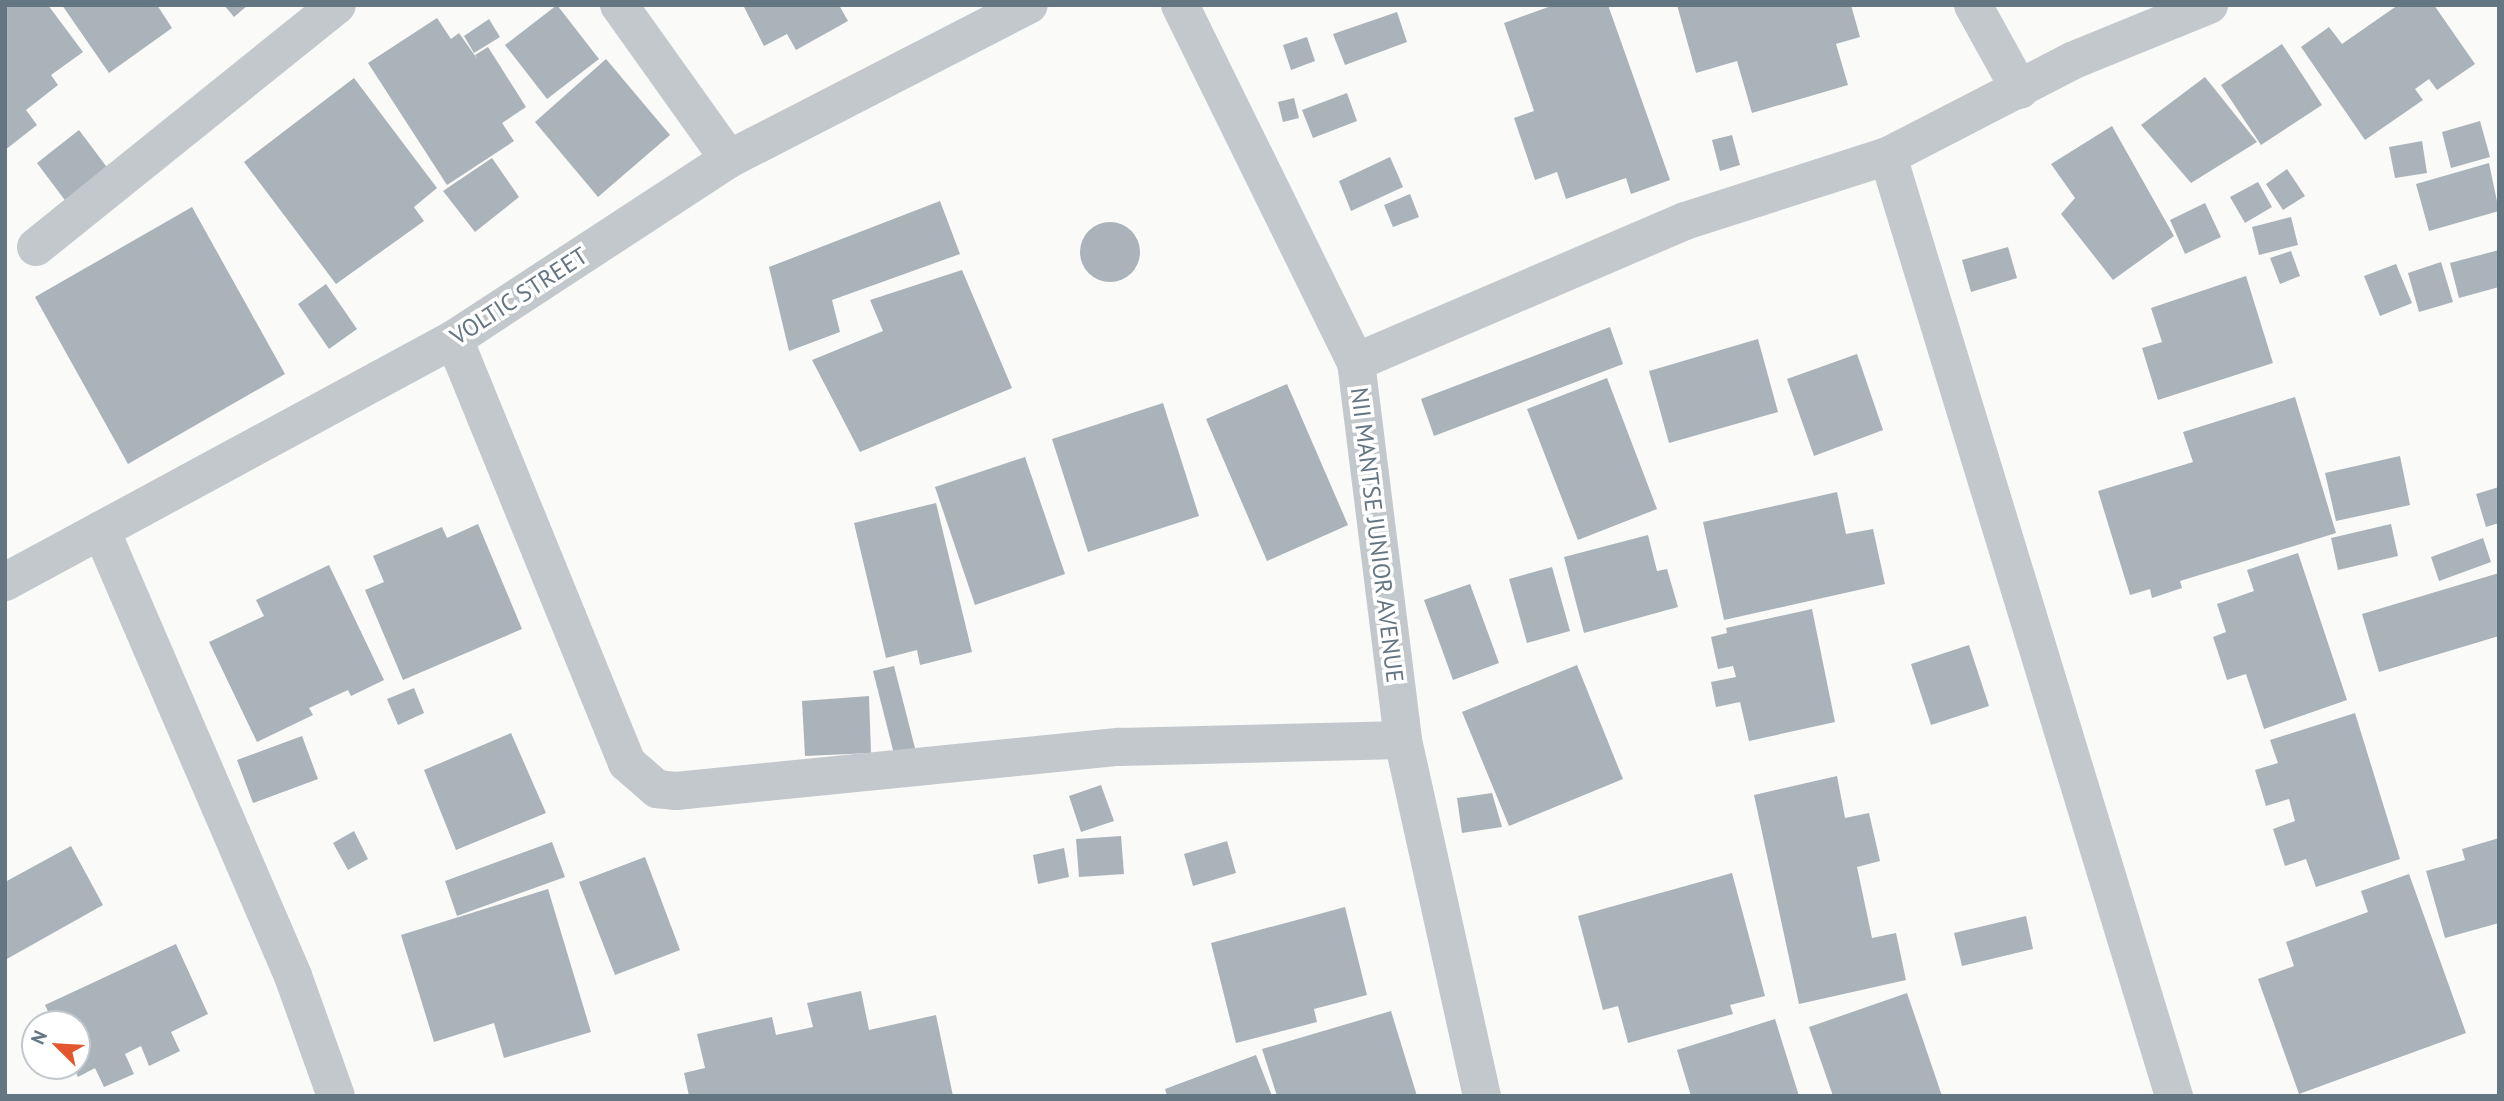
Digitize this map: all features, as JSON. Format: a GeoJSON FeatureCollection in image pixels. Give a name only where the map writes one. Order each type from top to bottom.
{"type":"FeatureCollection","features":[{"type":"Feature","properties":{"kind":"street"},"geometry":{"type":"LineString","coordinates":[[36,247],[337,5]]}},
{"type":"Feature","properties":{"kind":"street"},"geometry":{"type":"LineString","coordinates":[[619,5],[729,159]]}},
{"type":"Feature","properties":{"kind":"street","name":"VOLTIC STREET"},"geometry":{"type":"LineString","coordinates":[[5,582],[454,339],[729,159],[1029,5]]}},
{"type":"Feature","properties":{"kind":"street","name":"NII MANTSE JUNIOR AVENUE"},"geometry":{"type":"LineString","coordinates":[[1180,5],[1356,362],[1402,740],[1482,1096]]}},
{"type":"Feature","properties":{"kind":"street"},"geometry":{"type":"LineString","coordinates":[[1973,5],[2021,90]]}},
{"type":"Feature","properties":{"kind":"street"},"geometry":{"type":"LineString","coordinates":[[1356,362],[1685,221],[1888,156],[2021,90],[2074,60],[2209,5]]}},
{"type":"Feature","properties":{"kind":"street"},"geometry":{"type":"LineString","coordinates":[[1888,156],[2174,1096]]}},
{"type":"Feature","properties":{"kind":"street"},"geometry":{"type":"LineString","coordinates":[[454,339],[627,763],[657,789],[677,791],[1120,747],[1402,740]]}},
{"type":"Feature","properties":{"kind":"street"},"geometry":{"type":"LineString","coordinates":[[101,530],[293,976],[336,1096]]}},
{"type":"Feature","properties":{"kind":"building"},"geometry":{"type":"Polygon","coordinates":[[[5,5],[48,5],[83,52],[51,75],[58,85],[26,110],[37,125],[5,150],[5,5]]]}},
{"type":"Feature","properties":{"kind":"building"},"geometry":{"type":"Polygon","coordinates":[[[62,5],[157,5],[172,28],[109,73],[62,5]]]}},
{"type":"Feature","properties":{"kind":"building"},"geometry":{"type":"Polygon","coordinates":[[[224,5],[248,5],[234,17],[224,5]]]}},
{"type":"Feature","properties":{"kind":"building"},"geometry":{"type":"Polygon","coordinates":[[[557,5],[599,59],[547,99],[505,45],[557,5]]]}},
{"type":"Feature","properties":{"kind":"building"},"geometry":{"type":"Polygon","coordinates":[[[743,5],[839,5],[848,21],[796,50],[787,34],[764,46],[743,5]]]}},
{"type":"Feature","properties":{"kind":"building"},"geometry":{"type":"Polygon","coordinates":[[[1554,5],[1608,5],[1670,180],[1631,194],[1626,178],[1566,199],[1557,172],[1535,180],[1514,118],[1534,111],[1504,23],[1554,5]]]}},
{"type":"Feature","properties":{"kind":"building"},"geometry":{"type":"Polygon","coordinates":[[[1677,5],[1851,5],[1860,37],[1836,44],[1848,85],[1752,113],[1737,61],[1696,73],[1677,5]]]}},
{"type":"Feature","properties":{"kind":"building"},"geometry":{"type":"Polygon","coordinates":[[[2398,5],[2434,5],[2475,64],[2437,90],[2429,79],[2415,89],[2423,100],[2365,140],[2301,47],[2329,27],[2342,44],[2398,5]]]}},
{"type":"Feature","properties":{"kind":"building"},"geometry":{"type":"Polygon","coordinates":[[[1397,12],[1407,42],[1345,65],[1333,34],[1397,12]]]}},
{"type":"Feature","properties":{"kind":"building"},"geometry":{"type":"Polygon","coordinates":[[[437,18],[451,39],[459,33],[478,60],[475,55],[488,47],[526,107],[502,123],[514,141],[447,185],[368,63],[437,18]]]}},
{"type":"Feature","properties":{"kind":"building"},"geometry":{"type":"Polygon","coordinates":[[[489,19],[500,37],[474,53],[464,36],[489,19]]]}},
{"type":"Feature","properties":{"kind":"building"},"geometry":{"type":"Polygon","coordinates":[[[1307,37],[1315,61],[1291,70],[1283,45],[1307,37]]]}},
{"type":"Feature","properties":{"kind":"building"},"geometry":{"type":"Polygon","coordinates":[[[2282,44],[2322,105],[2261,145],[2221,85],[2282,44]]]}},
{"type":"Feature","properties":{"kind":"building"},"geometry":{"type":"Polygon","coordinates":[[[606,59],[670,135],[598,197],[535,122],[606,59]]]}},
{"type":"Feature","properties":{"kind":"building"},"geometry":{"type":"Polygon","coordinates":[[[2205,77],[2257,142],[2191,183],[2141,125],[2205,77]]]}},
{"type":"Feature","properties":{"kind":"building"},"geometry":{"type":"Polygon","coordinates":[[[354,78],[437,188],[414,207],[424,221],[336,284],[244,162],[354,78]]]}},
{"type":"Feature","properties":{"kind":"building"},"geometry":{"type":"Polygon","coordinates":[[[1347,93],[1357,121],[1313,138],[1302,110],[1347,93]]]}},
{"type":"Feature","properties":{"kind":"building"},"geometry":{"type":"Polygon","coordinates":[[[1294,98],[1299,118],[1283,122],[1278,102],[1294,98]]]}},
{"type":"Feature","properties":{"kind":"building"},"geometry":{"type":"Polygon","coordinates":[[[2480,121],[2490,157],[2451,168],[2442,132],[2480,121]]]}},
{"type":"Feature","properties":{"kind":"building"},"geometry":{"type":"Polygon","coordinates":[[[2112,126],[2174,236],[2113,280],[2061,214],[2075,198],[2051,164],[2112,126]]]}},
{"type":"Feature","properties":{"kind":"building"},"geometry":{"type":"Polygon","coordinates":[[[79,130],[109,170],[67,203],[37,163],[79,130]]]}},
{"type":"Feature","properties":{"kind":"building"},"geometry":{"type":"Polygon","coordinates":[[[1732,135],[1740,165],[1720,171],[1712,140],[1732,135]]]}},
{"type":"Feature","properties":{"kind":"building"},"geometry":{"type":"Polygon","coordinates":[[[2422,141],[2427,173],[2395,178],[2389,147],[2422,141]]]}},
{"type":"Feature","properties":{"kind":"building"},"geometry":{"type":"Polygon","coordinates":[[[1390,157],[1403,187],[1351,211],[1339,181],[1390,157]]]}},
{"type":"Feature","properties":{"kind":"building"},"geometry":{"type":"Polygon","coordinates":[[[492,158],[519,197],[475,232],[443,191],[492,158]]]}},
{"type":"Feature","properties":{"kind":"building"},"geometry":{"type":"Polygon","coordinates":[[[2489,163],[2499,211],[2429,231],[2416,184],[2489,163]]]}},
{"type":"Feature","properties":{"kind":"building"},"geometry":{"type":"Polygon","coordinates":[[[2287,169],[2305,196],[2283,210],[2266,184],[2287,169]]]}},
{"type":"Feature","properties":{"kind":"building"},"geometry":{"type":"Polygon","coordinates":[[[2258,182],[2272,207],[2245,223],[2230,197],[2258,182]]]}},
{"type":"Feature","properties":{"kind":"building"},"geometry":{"type":"Polygon","coordinates":[[[1410,194],[1419,217],[1393,227],[1384,205],[1410,194]]]}},
{"type":"Feature","properties":{"kind":"building"},"geometry":{"type":"Polygon","coordinates":[[[940,201],[960,254],[832,300],[840,332],[789,351],[769,267],[940,201]]]}},
{"type":"Feature","properties":{"kind":"building"},"geometry":{"type":"Polygon","coordinates":[[[2205,203],[2221,237],[2185,254],[2170,220],[2205,203]]]}},
{"type":"Feature","properties":{"kind":"building"},"geometry":{"type":"Polygon","coordinates":[[[192,207],[285,374],[128,464],[35,297],[192,207]]]}},
{"type":"Feature","properties":{"kind":"building"},"geometry":{"type":"Polygon","coordinates":[[[2291,217],[2298,245],[2259,255],[2252,227],[2291,217]]]}},
{"type":"Feature","properties":{"kind":"building"},"geometry":{"type":"Polygon","coordinates":[[[1110,222],[1127,227],[1135,235],[1140,252],[1135,269],[1127,277],[1110,282],[1093,277],[1085,269],[1080,252],[1085,235],[1093,227],[1110,222]]]}},
{"type":"Feature","properties":{"kind":"building"},"geometry":{"type":"Polygon","coordinates":[[[2008,247],[2017,278],[1971,292],[1962,260],[2008,247]]]}},
{"type":"Feature","properties":{"kind":"building"},"geometry":{"type":"Polygon","coordinates":[[[2499,250],[2499,287],[2459,298],[2450,263],[2499,250]]]}},
{"type":"Feature","properties":{"kind":"building"},"geometry":{"type":"Polygon","coordinates":[[[2291,251],[2300,276],[2280,284],[2270,258],[2291,251]]]}},
{"type":"Feature","properties":{"kind":"building"},"geometry":{"type":"Polygon","coordinates":[[[2441,262],[2453,302],[2419,312],[2408,273],[2441,262]]]}},
{"type":"Feature","properties":{"kind":"building"},"geometry":{"type":"Polygon","coordinates":[[[2396,264],[2412,303],[2380,316],[2364,276],[2396,264]]]}},
{"type":"Feature","properties":{"kind":"building"},"geometry":{"type":"Polygon","coordinates":[[[962,270],[1012,388],[860,452],[812,360],[883,331],[870,300],[962,270]]]}},
{"type":"Feature","properties":{"kind":"building"},"geometry":{"type":"Polygon","coordinates":[[[2246,276],[2273,363],[2158,400],[2142,348],[2162,342],[2151,308],[2246,276]]]}},
{"type":"Feature","properties":{"kind":"building"},"geometry":{"type":"Polygon","coordinates":[[[326,284],[357,329],[329,349],[298,304],[326,284]]]}},
{"type":"Feature","properties":{"kind":"building"},"geometry":{"type":"Polygon","coordinates":[[[1610,327],[1623,364],[1434,436],[1421,399],[1610,327]]]}},
{"type":"Feature","properties":{"kind":"building"},"geometry":{"type":"Polygon","coordinates":[[[1758,339],[1778,412],[1669,443],[1649,371],[1758,339]]]}},
{"type":"Feature","properties":{"kind":"building"},"geometry":{"type":"Polygon","coordinates":[[[1857,354],[1883,430],[1814,456],[1787,379],[1857,354]]]}},
{"type":"Feature","properties":{"kind":"building"},"geometry":{"type":"Polygon","coordinates":[[[1607,378],[1657,509],[1578,540],[1527,409],[1607,378]]]}},
{"type":"Feature","properties":{"kind":"building"},"geometry":{"type":"Polygon","coordinates":[[[1287,384],[1348,525],[1267,561],[1206,419],[1287,384]]]}},
{"type":"Feature","properties":{"kind":"building"},"geometry":{"type":"Polygon","coordinates":[[[2295,397],[2336,533],[2180,581],[2182,588],[2152,598],[2150,589],[2130,595],[2098,491],[2193,462],[2183,432],[2295,397]]]}},
{"type":"Feature","properties":{"kind":"building"},"geometry":{"type":"Polygon","coordinates":[[[1163,403],[1199,516],[1088,552],[1052,439],[1163,403]]]}},
{"type":"Feature","properties":{"kind":"building"},"geometry":{"type":"Polygon","coordinates":[[[2400,456],[2410,505],[2336,521],[2325,473],[2400,456]]]}},
{"type":"Feature","properties":{"kind":"building"},"geometry":{"type":"Polygon","coordinates":[[[1025,457],[1065,574],[975,605],[935,487],[1025,457]]]}},
{"type":"Feature","properties":{"kind":"building"},"geometry":{"type":"Polygon","coordinates":[[[2499,487],[2499,523],[2486,527],[2476,494],[2499,487]]]}},
{"type":"Feature","properties":{"kind":"building"},"geometry":{"type":"Polygon","coordinates":[[[1837,492],[1846,534],[1873,529],[1885,584],[1724,620],[1703,522],[1837,492]]]}},
{"type":"Feature","properties":{"kind":"building"},"geometry":{"type":"Polygon","coordinates":[[[936,503],[972,652],[920,665],[917,650],[886,658],[854,523],[936,503]]]}},
{"type":"Feature","properties":{"kind":"building"},"geometry":{"type":"Polygon","coordinates":[[[478,524],[522,629],[403,680],[365,590],[384,582],[373,556],[442,527],[447,538],[478,524]]]}},
{"type":"Feature","properties":{"kind":"building"},"geometry":{"type":"Polygon","coordinates":[[[2391,524],[2398,556],[2338,570],[2331,538],[2391,524]]]}},
{"type":"Feature","properties":{"kind":"building"},"geometry":{"type":"Polygon","coordinates":[[[1648,535],[1657,571],[1667,569],[1678,607],[1584,633],[1564,557],[1648,535]]]}},
{"type":"Feature","properties":{"kind":"building"},"geometry":{"type":"Polygon","coordinates":[[[2483,538],[2491,562],[2439,581],[2431,557],[2483,538]]]}},
{"type":"Feature","properties":{"kind":"building"},"geometry":{"type":"Polygon","coordinates":[[[2298,553],[2347,700],[2264,729],[2246,674],[2227,680],[2213,637],[2226,632],[2217,604],[2254,591],[2247,570],[2298,553]]]}},
{"type":"Feature","properties":{"kind":"building"},"geometry":{"type":"Polygon","coordinates":[[[329,565],[384,680],[351,696],[348,690],[309,708],[313,715],[257,742],[209,642],[264,616],[256,600],[329,565]]]}},
{"type":"Feature","properties":{"kind":"building"},"geometry":{"type":"Polygon","coordinates":[[[1552,567],[1570,631],[1527,643],[1509,579],[1552,567]]]}},
{"type":"Feature","properties":{"kind":"building"},"geometry":{"type":"Polygon","coordinates":[[[2499,573],[2499,636],[2379,672],[2362,614],[2499,573]]]}},
{"type":"Feature","properties":{"kind":"building"},"geometry":{"type":"Polygon","coordinates":[[[1470,584],[1499,663],[1453,680],[1424,600],[1470,584]]]}},
{"type":"Feature","properties":{"kind":"building"},"geometry":{"type":"Polygon","coordinates":[[[1812,609],[1835,722],[1749,741],[1740,702],[1716,707],[1711,682],[1736,677],[1733,666],[1718,669],[1711,637],[1727,633],[1726,628],[1812,609]]]}},
{"type":"Feature","properties":{"kind":"building"},"geometry":{"type":"Polygon","coordinates":[[[1969,645],[1989,706],[1931,725],[1911,664],[1969,645]]]}},
{"type":"Feature","properties":{"kind":"building"},"geometry":{"type":"Polygon","coordinates":[[[1577,665],[1623,779],[1509,826],[1462,712],[1577,665]]]}},
{"type":"Feature","properties":{"kind":"building"},"geometry":{"type":"Polygon","coordinates":[[[894,666],[916,752],[895,758],[873,671],[894,666]]]}},
{"type":"Feature","properties":{"kind":"building"},"geometry":{"type":"Polygon","coordinates":[[[414,688],[424,713],[398,725],[387,699],[414,688]]]}},
{"type":"Feature","properties":{"kind":"building"},"geometry":{"type":"Polygon","coordinates":[[[869,696],[871,753],[805,756],[802,701],[869,696]]]}},
{"type":"Feature","properties":{"kind":"building"},"geometry":{"type":"Polygon","coordinates":[[[2355,713],[2400,859],[2316,887],[2306,859],[2285,866],[2273,829],[2295,821],[2289,799],[2266,806],[2255,770],[2278,763],[2270,740],[2355,713]]]}},
{"type":"Feature","properties":{"kind":"building"},"geometry":{"type":"Polygon","coordinates":[[[511,733],[546,813],[456,850],[424,770],[511,733]]]}},
{"type":"Feature","properties":{"kind":"building"},"geometry":{"type":"Polygon","coordinates":[[[302,736],[318,779],[253,803],[237,760],[302,736]]]}},
{"type":"Feature","properties":{"kind":"building"},"geometry":{"type":"Polygon","coordinates":[[[1837,776],[1845,818],[1869,813],[1880,861],[1857,867],[1872,938],[1896,933],[1906,980],[1799,1004],[1754,795],[1837,776]]]}},
{"type":"Feature","properties":{"kind":"building"},"geometry":{"type":"Polygon","coordinates":[[[1101,785],[1114,821],[1081,832],[1069,796],[1101,785]]]}},
{"type":"Feature","properties":{"kind":"building"},"geometry":{"type":"Polygon","coordinates":[[[1492,793],[1502,827],[1462,833],[1457,798],[1492,793]]]}},
{"type":"Feature","properties":{"kind":"building"},"geometry":{"type":"Polygon","coordinates":[[[354,831],[368,859],[348,870],[333,843],[354,831]]]}},
{"type":"Feature","properties":{"kind":"building"},"geometry":{"type":"Polygon","coordinates":[[[1121,836],[1124,874],[1079,877],[1076,839],[1121,836]]]}},
{"type":"Feature","properties":{"kind":"building"},"geometry":{"type":"Polygon","coordinates":[[[2499,838],[2499,923],[2445,938],[2426,871],[2465,860],[2462,849],[2499,838]]]}},
{"type":"Feature","properties":{"kind":"building"},"geometry":{"type":"Polygon","coordinates":[[[1227,841],[1236,873],[1193,886],[1184,854],[1227,841]]]}},
{"type":"Feature","properties":{"kind":"building"},"geometry":{"type":"Polygon","coordinates":[[[552,842],[565,877],[457,916],[445,881],[552,842]]]}},
{"type":"Feature","properties":{"kind":"building"},"geometry":{"type":"Polygon","coordinates":[[[71,846],[103,905],[5,960],[5,882],[71,846]]]}},
{"type":"Feature","properties":{"kind":"building"},"geometry":{"type":"Polygon","coordinates":[[[1064,848],[1069,877],[1038,884],[1033,855],[1064,848]]]}},
{"type":"Feature","properties":{"kind":"building"},"geometry":{"type":"Polygon","coordinates":[[[645,857],[680,950],[615,975],[579,882],[645,857]]]}},
{"type":"Feature","properties":{"kind":"building"},"geometry":{"type":"Polygon","coordinates":[[[1732,873],[1765,996],[1730,1005],[1733,1014],[1628,1043],[1618,1006],[1603,1010],[1578,916],[1732,873]]]}},
{"type":"Feature","properties":{"kind":"building"},"geometry":{"type":"Polygon","coordinates":[[[2409,874],[2466,1033],[2299,1094],[2258,979],[2294,966],[2286,942],[2368,912],[2361,891],[2409,874]]]}},
{"type":"Feature","properties":{"kind":"building"},"geometry":{"type":"Polygon","coordinates":[[[548,889],[591,1032],[504,1058],[494,1023],[434,1042],[401,935],[548,889]]]}},
{"type":"Feature","properties":{"kind":"building"},"geometry":{"type":"Polygon","coordinates":[[[1345,907],[1367,995],[1314,1009],[1317,1022],[1236,1043],[1211,943],[1345,907]]]}},
{"type":"Feature","properties":{"kind":"building"},"geometry":{"type":"Polygon","coordinates":[[[2026,916],[2033,949],[1962,966],[1954,933],[2026,916]]]}},
{"type":"Feature","properties":{"kind":"building"},"geometry":{"type":"Polygon","coordinates":[[[176,944],[208,1014],[171,1032],[180,1051],[149,1066],[141,1046],[125,1054],[134,1074],[104,1087],[95,1068],[91,1070],[91,1010],[47,1010],[45,1005],[176,944]]]}},
{"type":"Feature","properties":{"kind":"building"},"geometry":{"type":"Polygon","coordinates":[[[861,991],[869,1030],[936,1015],[953,1096],[689,1096],[684,1073],[705,1068],[697,1034],[772,1017],[776,1035],[813,1027],[807,1003],[861,991]]]}},
{"type":"Feature","properties":{"kind":"building"},"geometry":{"type":"Polygon","coordinates":[[[1907,993],[1942,1096],[1833,1096],[1809,1027],[1907,993]]]}},
{"type":"Feature","properties":{"kind":"building"},"geometry":{"type":"Polygon","coordinates":[[[1391,1011],[1417,1096],[1277,1096],[1262,1049],[1391,1011]]]}},
{"type":"Feature","properties":{"kind":"building"},"geometry":{"type":"Polygon","coordinates":[[[1775,1019],[1799,1096],[1691,1096],[1677,1050],[1775,1019]]]}},
{"type":"Feature","properties":{"kind":"building"},"geometry":{"type":"Polygon","coordinates":[[[1256,1055],[1272,1096],[1167,1096],[1165,1089],[1256,1055]]]}}]}
